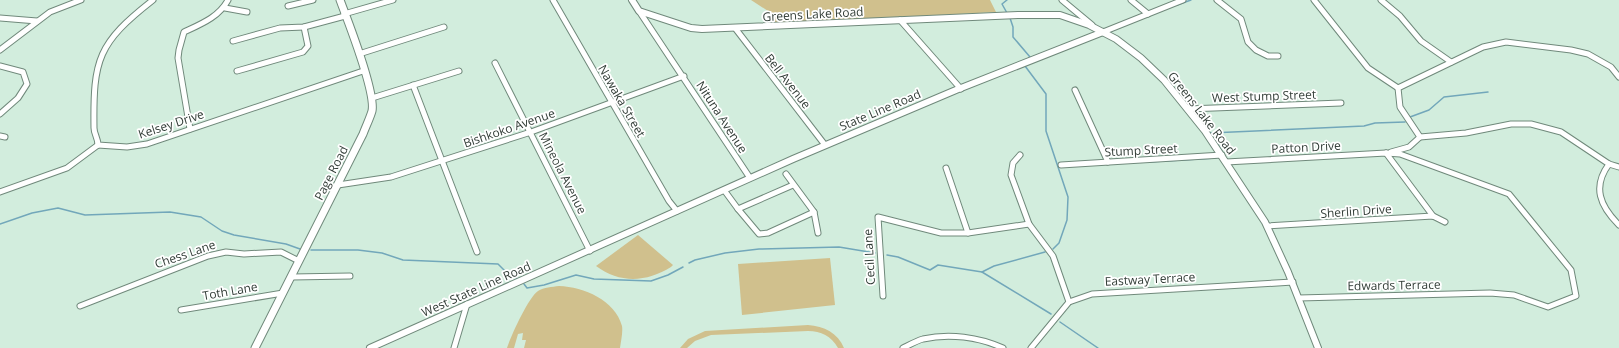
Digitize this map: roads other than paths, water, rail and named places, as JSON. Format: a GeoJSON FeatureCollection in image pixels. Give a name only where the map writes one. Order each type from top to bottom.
{"type":"FeatureCollection","features":[{"type":"Feature","properties":{"kind":"main road","name":"Page Road"},"geometry":{"type":"LineString","coordinates":[[255,348],[370,120],[372,98],[359,54],[340,0]]}},
{"type":"Feature","properties":{"kind":"street"},"geometry":{"type":"LineString","coordinates":[[0,50],[50,12],[81,0]]}},
{"type":"Feature","properties":{"kind":"street"},"geometry":{"type":"LineString","coordinates":[[0,192],[67,168],[98,145],[98,138],[94,130],[98,63],[110,38],[121,26],[153,0]]}},
{"type":"Feature","properties":{"kind":"street"},"geometry":{"type":"LineString","coordinates":[[190,129],[181,67],[178,62],[178,48],[184,32],[214,16],[225,8],[228,0]]}},
{"type":"Feature","properties":{"kind":"street"},"geometry":{"type":"LineString","coordinates":[[288,6],[314,0]]}},
{"type":"Feature","properties":{"kind":"street"},"geometry":{"type":"LineString","coordinates":[[233,41],[280,28],[304,27],[393,0]]}},
{"type":"Feature","properties":{"kind":"street","name":"Nawaka Street"},"geometry":{"type":"LineString","coordinates":[[552,0],[669,201],[677,212]]}},
{"type":"Feature","properties":{"kind":"street"},"geometry":{"type":"LineString","coordinates":[[632,0],[639,11]]}},
{"type":"Feature","properties":{"kind":"street"},"geometry":{"type":"LineString","coordinates":[[1062,0],[1096,28]]}},
{"type":"Feature","properties":{"kind":"street"},"geometry":{"type":"LineString","coordinates":[[1131,0],[1148,14]]}},
{"type":"Feature","properties":{"kind":"street","name":"State Line Road"},"geometry":{"type":"LineString","coordinates":[[590,250],[825,145],[960,89],[1183,0]]}},
{"type":"Feature","properties":{"kind":"street"},"geometry":{"type":"LineString","coordinates":[[1217,0],[1241,19],[1248,42],[1256,50],[1268,56],[1278,56]]}},
{"type":"Feature","properties":{"kind":"street"},"geometry":{"type":"LineString","coordinates":[[1314,0],[1368,68],[1398,88]]}},
{"type":"Feature","properties":{"kind":"street"},"geometry":{"type":"LineString","coordinates":[[1381,0],[1400,16],[1421,41],[1451,62]]}},
{"type":"Feature","properties":{"kind":"street"},"geometry":{"type":"LineString","coordinates":[[225,8],[247,12]]}},
{"type":"Feature","properties":{"kind":"street","name":"Greens Lake Road"},"geometry":{"type":"LineString","coordinates":[[639,11],[691,28],[735,28],[900,20],[1060,15],[1073,18],[1096,28],[1142,60],[1160,76],[1188,109],[1222,155],[1267,226],[1293,282],[1318,348]]}},
{"type":"Feature","properties":{"kind":"street","name":"Nituna Avenue"},"geometry":{"type":"LineString","coordinates":[[639,11],[684,76],[750,178]]}},
{"type":"Feature","properties":{"kind":"street"},"geometry":{"type":"LineString","coordinates":[[0,18],[37,21]]}},
{"type":"Feature","properties":{"kind":"street"},"geometry":{"type":"LineString","coordinates":[[900,20],[960,89]]}},
{"type":"Feature","properties":{"kind":"street"},"geometry":{"type":"LineString","coordinates":[[237,71],[303,52],[308,46],[304,27]]}},
{"type":"Feature","properties":{"kind":"street"},"geometry":{"type":"LineString","coordinates":[[359,54],[444,27]]}},
{"type":"Feature","properties":{"kind":"street","name":"Bell Avenue"},"geometry":{"type":"LineString","coordinates":[[735,28],[825,145]]}},
{"type":"Feature","properties":{"kind":"street"},"geometry":{"type":"LineString","coordinates":[[1398,88],[1483,47],[1506,42],[1565,49],[1588,54],[1611,67],[1619,76]]}},
{"type":"Feature","properties":{"kind":"street","name":"Mineola Avenue"},"geometry":{"type":"LineString","coordinates":[[495,63],[590,250]]}},
{"type":"Feature","properties":{"kind":"street"},"geometry":{"type":"LineString","coordinates":[[0,66],[23,72],[27,84],[18,98],[0,114]]}},
{"type":"Feature","properties":{"kind":"street","name":"Kelsey Drive"},"geometry":{"type":"LineString","coordinates":[[98,145],[127,147],[140,145],[363,71]]}},
{"type":"Feature","properties":{"kind":"street"},"geometry":{"type":"LineString","coordinates":[[372,98],[459,71]]}},
{"type":"Feature","properties":{"kind":"street","name":"Bishkoko Avenue"},"geometry":{"type":"LineString","coordinates":[[338,185],[391,177],[531,132],[684,76]]}},
{"type":"Feature","properties":{"kind":"street"},"geometry":{"type":"LineString","coordinates":[[413,85],[476,252]]}},
{"type":"Feature","properties":{"kind":"street"},"geometry":{"type":"LineString","coordinates":[[1398,88],[1400,107],[1420,137]]}},
{"type":"Feature","properties":{"kind":"street"},"geometry":{"type":"LineString","coordinates":[[1075,90],[1108,162]]}},
{"type":"Feature","properties":{"kind":"street","name":"West Stump Street"},"geometry":{"type":"LineString","coordinates":[[1188,109],[1342,102]]}},
{"type":"Feature","properties":{"kind":"street"},"geometry":{"type":"LineString","coordinates":[[1445,222],[1433,216],[1386,153],[1409,147],[1420,137],[1466,133],[1511,124],[1531,124],[1561,132],[1609,164],[1619,167]]}},
{"type":"Feature","properties":{"kind":"street","name":"Patton Drive"},"geometry":{"type":"LineString","coordinates":[[1226,162],[1386,153]]}},
{"type":"Feature","properties":{"kind":"street","name":"Edwards Terrace"},"geometry":{"type":"LineString","coordinates":[[1299,298],[1490,293],[1514,295],[1548,307],[1576,296],[1571,270],[1509,194],[1400,154],[1386,153]]}},
{"type":"Feature","properties":{"kind":"street"},"geometry":{"type":"LineString","coordinates":[[1020,155],[1013,163],[1011,176],[1029,224],[1052,256],[1069,302],[1031,348]]}},
{"type":"Feature","properties":{"kind":"street","name":"Stump Street"},"geometry":{"type":"LineString","coordinates":[[1061,165],[1222,155]]}},
{"type":"Feature","properties":{"kind":"street"},"geometry":{"type":"LineString","coordinates":[[1609,164],[1602,172],[1599,185],[1600,194],[1606,210],[1619,225]]}},
{"type":"Feature","properties":{"kind":"street"},"geometry":{"type":"LineString","coordinates":[[946,168],[968,233],[1029,224]]}},
{"type":"Feature","properties":{"kind":"street"},"geometry":{"type":"LineString","coordinates":[[786,174],[814,212],[818,233]]}},
{"type":"Feature","properties":{"kind":"street"},"geometry":{"type":"LineString","coordinates":[[738,209],[793,185]]}},
{"type":"Feature","properties":{"kind":"street"},"geometry":{"type":"LineString","coordinates":[[724,190],[759,234],[768,233],[814,212]]}},
{"type":"Feature","properties":{"kind":"street","name":"Sherlin Drive"},"geometry":{"type":"LineString","coordinates":[[1267,226],[1433,216]]}},
{"type":"Feature","properties":{"kind":"street","name":"Cecil Lane"},"geometry":{"type":"LineString","coordinates":[[883,296],[878,217],[941,232],[968,233]]}},
{"type":"Feature","properties":{"kind":"street","name":"West State Line Road"},"geometry":{"type":"LineString","coordinates":[[370,348],[590,250]]}},
{"type":"Feature","properties":{"kind":"street","name":"Chess Lane"},"geometry":{"type":"LineString","coordinates":[[80,306],[208,256],[220,253],[226,252],[244,254],[281,252],[299,261]]}},
{"type":"Feature","properties":{"kind":"street"},"geometry":{"type":"LineString","coordinates":[[292,277],[350,276]]}},
{"type":"Feature","properties":{"kind":"street","name":"Eastway Terrace"},"geometry":{"type":"LineString","coordinates":[[1069,302],[1092,294],[1293,282]]}},
{"type":"Feature","properties":{"kind":"street","name":"Toth Lane"},"geometry":{"type":"LineString","coordinates":[[181,310],[283,293]]}},
{"type":"Feature","properties":{"kind":"street"},"geometry":{"type":"LineString","coordinates":[[454,348],[467,304]]}},
{"type":"Feature","properties":{"kind":"street"},"geometry":{"type":"LineString","coordinates":[[903,348],[922,340],[963,337],[997,345],[1003,348]]}},
{"type":"Feature","properties":{"kind":"waterway"},"geometry":{"type":"LineString","coordinates":[[1007,0],[1002,4],[1007,13]]}},
{"type":"Feature","properties":{"kind":"waterway"},"geometry":{"type":"LineString","coordinates":[[1177,5],[1191,0]]}},
{"type":"Feature","properties":{"kind":"waterway"},"geometry":{"type":"LineString","coordinates":[[1010,18],[1013,27],[1013,37],[1030,57],[1029,58]]}},
{"type":"Feature","properties":{"kind":"waterway"},"geometry":{"type":"LineString","coordinates":[[1025,66],[1046,94],[1046,131],[1068,197],[1067,220],[1059,243],[1053,249]]}},
{"type":"Feature","properties":{"kind":"waterway"},"geometry":{"type":"LineString","coordinates":[[1410,117],[1429,110],[1444,97],[1488,92]]}},
{"type":"Feature","properties":{"kind":"waterway"},"geometry":{"type":"LineString","coordinates":[[1210,133],[1364,126],[1375,123],[1405,122]]}},
{"type":"Feature","properties":{"kind":"waterway"},"geometry":{"type":"LineString","coordinates":[[1218,145],[1223,153]]}},
{"type":"Feature","properties":{"kind":"waterway"},"geometry":{"type":"LineString","coordinates":[[1148,162],[1216,158]]}},
{"type":"Feature","properties":{"kind":"waterway"},"geometry":{"type":"LineString","coordinates":[[0,224],[32,213],[58,208],[85,215],[170,212],[201,217],[222,231],[234,235],[286,244],[300,249]]}},
{"type":"Feature","properties":{"kind":"waterway"},"geometry":{"type":"LineString","coordinates":[[689,263],[695,260],[725,253],[759,249],[839,247],[875,253]]}},
{"type":"Feature","properties":{"kind":"waterway"},"geometry":{"type":"LineString","coordinates":[[311,250],[358,250],[382,253],[403,260],[498,264],[506,272],[518,279]]}},
{"type":"Feature","properties":{"kind":"waterway"},"geometry":{"type":"LineString","coordinates":[[982,272],[994,266],[1045,252]]}},
{"type":"Feature","properties":{"kind":"waterway"},"geometry":{"type":"LineString","coordinates":[[887,255],[898,257],[930,270],[938,265],[982,272]]}},
{"type":"Feature","properties":{"kind":"waterway"},"geometry":{"type":"LineString","coordinates":[[524,284],[527,288],[544,285],[576,275],[594,279],[651,281],[668,275],[683,267]]}},
{"type":"Feature","properties":{"kind":"waterway"},"geometry":{"type":"LineString","coordinates":[[982,272],[1051,314]]}},
{"type":"Feature","properties":{"kind":"waterway"},"geometry":{"type":"LineString","coordinates":[[1060,322],[1098,348]]}}]}
